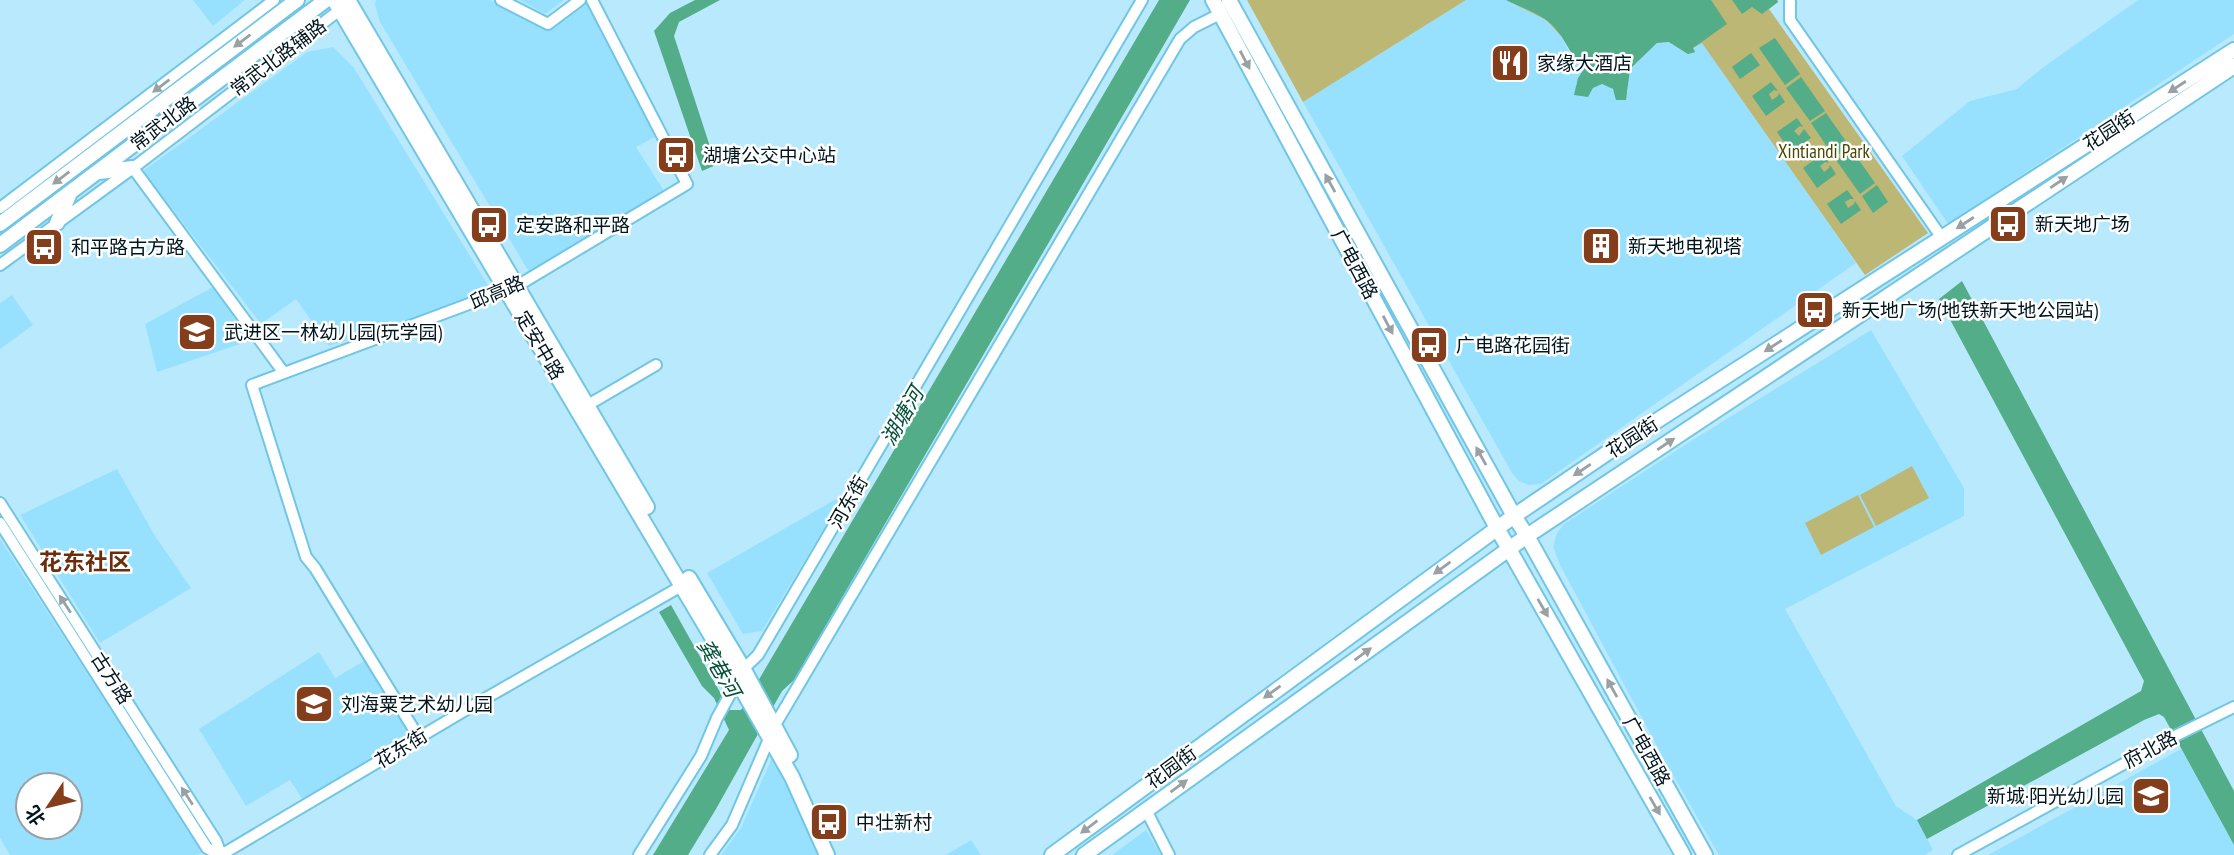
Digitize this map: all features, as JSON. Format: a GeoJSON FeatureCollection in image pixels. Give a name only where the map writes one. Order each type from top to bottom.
{"type":"FeatureCollection","features":[{"type":"Feature","properties":{"kind":"main road","name":"常武北路"},"geometry":{"type":"LineString","coordinates":[[1,224],[297,0]]}},
{"type":"Feature","properties":{"kind":"main road","name":"常武北路"},"geometry":{"type":"LineString","coordinates":[[0,245],[326,0]]}},
{"type":"Feature","properties":{"kind":"main road","name":"广电西路"},"geometry":{"type":"LineString","coordinates":[[1213,0],[1497,528],[1683,855]]}},
{"type":"Feature","properties":{"kind":"main road","name":"广电西路"},"geometry":{"type":"LineString","coordinates":[[1229,0],[1705,855]]}},
{"type":"Feature","properties":{"kind":"main road","name":"定安中路"},"geometry":{"type":"LineString","coordinates":[[345,3],[687,583],[741,681],[770,726]]}},
{"type":"Feature","properties":{"kind":"main road","name":"花园街"},"geometry":{"type":"LineString","coordinates":[[1052,855],[1514,516],[1616,447],[2234,50]]}},
{"type":"Feature","properties":{"kind":"main road","name":"花园街"},"geometry":{"type":"LineString","coordinates":[[1084,855],[1527,536],[2234,66]]}},
{"type":"Feature","properties":{"kind":"main road"},"geometry":{"type":"LineString","coordinates":[[81,163],[88,142],[107,143]]}},
{"type":"Feature","properties":{"kind":"main road"},"geometry":{"type":"LineString","coordinates":[[97,172],[133,168]]}},
{"type":"Feature","properties":{"kind":"main road"},"geometry":{"type":"LineString","coordinates":[[57,223],[71,192]]}},
{"type":"Feature","properties":{"kind":"main road"},"geometry":{"type":"LineString","coordinates":[[770,726],[827,855]]}},
{"type":"Feature","properties":{"kind":"main road"},"geometry":{"type":"LineString","coordinates":[[770,726],[836,855]]}},
{"type":"Feature","properties":{"kind":"street"},"geometry":{"type":"LineString","coordinates":[[0,208],[274,0]]}},
{"type":"Feature","properties":{"kind":"street"},"geometry":{"type":"LineString","coordinates":[[501,0],[548,24],[580,0]]}},
{"type":"Feature","properties":{"kind":"street","name":"邱高路"},"geometry":{"type":"LineString","coordinates":[[419,738],[306,557],[253,385],[512,288],[687,184],[592,0]]}},
{"type":"Feature","properties":{"kind":"street","name":"河东街"},"geometry":{"type":"LineString","coordinates":[[639,855],[701,756],[717,718],[758,655],[1142,0]]}},
{"type":"Feature","properties":{"kind":"street"},"geometry":{"type":"LineString","coordinates":[[1790,2],[1790,20],[1942,238]]}},
{"type":"Feature","properties":{"kind":"street","name":"常武北路辅路"},"geometry":{"type":"LineString","coordinates":[[0,265],[133,168],[345,3]]}},
{"type":"Feature","properties":{"kind":"street"},"geometry":{"type":"LineString","coordinates":[[710,855],[732,825],[770,726],[1180,39],[1194,27],[1220,14]]}},
{"type":"Feature","properties":{"kind":"street"},"geometry":{"type":"LineString","coordinates":[[133,168],[284,373]]}},
{"type":"Feature","properties":{"kind":"street"},"geometry":{"type":"LineString","coordinates":[[583,407],[656,365]]}},
{"type":"Feature","properties":{"kind":"street","name":"古方路"},"geometry":{"type":"LineString","coordinates":[[0,503],[216,841],[221,855]]}},
{"type":"Feature","properties":{"kind":"street","name":"古方路"},"geometry":{"type":"LineString","coordinates":[[0,523],[207,848],[221,855]]}},
{"type":"Feature","properties":{"kind":"street","name":"花东街"},"geometry":{"type":"LineString","coordinates":[[221,855],[687,583]]}},
{"type":"Feature","properties":{"kind":"street","name":"府北路"},"geometry":{"type":"LineString","coordinates":[[1958,855],[2169,739],[2234,707]]}},
{"type":"Feature","properties":{"kind":"street"},"geometry":{"type":"LineString","coordinates":[[1146,810],[1168,855]]}},
{"type":"Feature","properties":{"kind":"shaded area"},"geometry":{"type":"Polygon","coordinates":[[[193,0],[245,0],[213,26],[193,0]]]}},
{"type":"Feature","properties":{"kind":"shaded area"},"geometry":{"type":"Polygon","coordinates":[[[376,0],[490,0],[549,31],[588,2],[655,137],[636,147],[664,191],[529,272],[380,22],[376,0]]]}},
{"type":"Feature","properties":{"kind":"shaded area"},"geometry":{"type":"Polygon","coordinates":[[[520,0],[564,0],[545,14],[520,0]]]}},
{"type":"Feature","properties":{"kind":"shaded area"},"geometry":{"type":"Polygon","coordinates":[[[695,0],[720,0],[679,22],[674,36],[716,165],[702,171],[654,31],[670,13],[695,0]]]}},
{"type":"Feature","properties":{"kind":"shaded area"},"geometry":{"type":"Polygon","coordinates":[[[1159,0],[1190,0],[794,680],[782,691],[688,855],[653,855],[729,730],[714,698],[702,686],[659,612],[671,605],[730,710],[741,710],[1159,0]]]}},
{"type":"Feature","properties":{"kind":"shaded area"},"geometry":{"type":"Polygon","coordinates":[[[1466,0],[1506,0],[1546,20],[1560,35],[1573,59],[1584,69],[1576,84],[1588,97],[1593,88],[1601,84],[1610,87],[1616,94],[1628,92],[1630,69],[1657,43],[1669,42],[1695,52],[1693,49],[1702,42],[1856,263],[1541,484],[1529,485],[1519,481],[1512,473],[1303,102],[1466,0]]]}},
{"type":"Feature","properties":{"kind":"shaded area"},"geometry":{"type":"Polygon","coordinates":[[[1506,0],[1711,0],[1727,24],[1693,48],[1695,52],[1688,54],[1669,42],[1657,43],[1630,69],[1626,100],[1616,100],[1613,89],[1602,84],[1593,88],[1588,97],[1574,95],[1578,78],[1584,69],[1555,28],[1538,15],[1506,0]]]}},
{"type":"Feature","properties":{"kind":"shaded area"},"geometry":{"type":"Polygon","coordinates":[[[1732,0],[1778,2],[1762,14],[1752,7],[1742,14],[1732,0]]]}},
{"type":"Feature","properties":{"kind":"shaded area"},"geometry":{"type":"Polygon","coordinates":[[[2138,0],[2234,0],[2234,34],[1948,224],[1902,156],[1970,101],[2017,89],[2138,0]]]}},
{"type":"Feature","properties":{"kind":"shaded area"},"geometry":{"type":"Polygon","coordinates":[[[1775,38],[1800,74],[1785,85],[1759,48],[1775,38]]]}},
{"type":"Feature","properties":{"kind":"shaded area"},"geometry":{"type":"Polygon","coordinates":[[[333,47],[354,68],[491,290],[410,321],[329,346],[296,299],[261,324],[143,171],[307,52],[333,47]]]}},
{"type":"Feature","properties":{"kind":"shaded area"},"geometry":{"type":"Polygon","coordinates":[[[1751,53],[1760,65],[1740,79],[1732,67],[1751,53]]]}},
{"type":"Feature","properties":{"kind":"shaded area"},"geometry":{"type":"Polygon","coordinates":[[[1801,77],[1825,111],[1810,121],[1786,88],[1801,77]]]}},
{"type":"Feature","properties":{"kind":"shaded area"},"geometry":{"type":"Polygon","coordinates":[[[1771,82],[1778,91],[1774,90],[1769,94],[1772,100],[1779,93],[1785,102],[1766,116],[1752,96],[1771,82]]]}},
{"type":"Feature","properties":{"kind":"shaded area"},"geometry":{"type":"Polygon","coordinates":[[[1826,113],[1850,147],[1834,157],[1811,123],[1826,113]]]}},
{"type":"Feature","properties":{"kind":"shaded area"},"geometry":{"type":"Polygon","coordinates":[[[1797,118],[1803,127],[1800,126],[1794,131],[1799,136],[1804,129],[1811,138],[1791,152],[1777,132],[1797,118]]]}},
{"type":"Feature","properties":{"kind":"shaded area"},"geometry":{"type":"Polygon","coordinates":[[[1852,150],[1875,183],[1860,194],[1836,160],[1852,150]]]}},
{"type":"Feature","properties":{"kind":"shaded area"},"geometry":{"type":"Polygon","coordinates":[[[1822,154],[1829,163],[1825,162],[1820,166],[1824,172],[1830,165],[1836,174],[1817,188],[1803,168],[1822,154]]]}},
{"type":"Feature","properties":{"kind":"shaded area"},"geometry":{"type":"Polygon","coordinates":[[[1877,185],[1888,202],[1873,213],[1862,196],[1877,185]]]}},
{"type":"Feature","properties":{"kind":"shaded area"},"geometry":{"type":"Polygon","coordinates":[[[1847,190],[1854,199],[1845,202],[1848,208],[1855,201],[1861,210],[1841,224],[1827,204],[1847,190]]]}},
{"type":"Feature","properties":{"kind":"shaded area"},"geometry":{"type":"Polygon","coordinates":[[[1962,281],[2234,791],[2234,845],[2164,717],[2159,714],[1927,839],[1917,820],[2141,691],[2144,681],[1939,299],[1962,281]]]}},
{"type":"Feature","properties":{"kind":"shaded area","name":"武进区一林幼儿园(玩学园)"},"geometry":{"type":"Polygon","coordinates":[[[213,287],[252,340],[157,372],[145,324],[213,287]]]}},
{"type":"Feature","properties":{"kind":"shaded area"},"geometry":{"type":"Polygon","coordinates":[[[12,295],[33,325],[0,349],[0,303],[12,295]]]}},
{"type":"Feature","properties":{"kind":"shaded area"},"geometry":{"type":"Polygon","coordinates":[[[1871,330],[1964,488],[1964,516],[1785,609],[1896,806],[1917,820],[1933,850],[1925,855],[1719,855],[1665,761],[1560,565],[1553,546],[1557,533],[1564,524],[1691,441],[1871,330]]]}},
{"type":"Feature","properties":{"kind":"shaded area"},"geometry":{"type":"Polygon","coordinates":[[[117,469],[155,536],[191,588],[100,643],[20,515],[117,469]]]}},
{"type":"Feature","properties":{"kind":"shaded area"},"geometry":{"type":"Polygon","coordinates":[[[845,494],[762,631],[743,634],[707,573],[845,494]]]}},
{"type":"Feature","properties":{"kind":"shaded area"},"geometry":{"type":"Polygon","coordinates":[[[0,539],[203,852],[198,855],[10,855],[0,838],[0,539]]]}},
{"type":"Feature","properties":{"kind":"shaded area","name":"刘海粟艺术幼儿园"},"geometry":{"type":"Polygon","coordinates":[[[319,652],[335,678],[364,661],[410,736],[303,800],[290,780],[246,806],[199,729],[319,652]]]}},
{"type":"Feature","properties":{"kind":"shaded area","name":"新城·阳光幼儿园"},"geometry":{"type":"Polygon","coordinates":[[[2181,749],[2234,845],[2234,855],[1988,855],[2181,749]]]}},
{"type":"Feature","properties":{"kind":"shaded area"},"geometry":{"type":"Polygon","coordinates":[[[772,758],[778,759],[820,855],[721,855],[741,828],[772,758]]]}},
{"type":"Feature","properties":{"kind":"shaded area"},"geometry":{"type":"Polygon","coordinates":[[[1146,830],[1161,855],[1112,855],[1146,830]]]}},
{"type":"Feature","properties":{"kind":"shaded area"},"geometry":{"type":"Polygon","coordinates":[[[971,840],[981,855],[946,855],[971,840]]]}},
{"type":"Feature","properties":{"kind":"green space"},"geometry":{"type":"Polygon","coordinates":[[[1247,0],[1466,0],[1303,102],[1247,0]]]}},
{"type":"Feature","properties":{"kind":"green space","name":"Xintiandi Park"},"geometry":{"type":"Polygon","coordinates":[[[1506,0],[1777,0],[1769,9],[1928,233],[1865,275],[1702,43],[1693,48],[1695,52],[1688,54],[1669,42],[1560,35],[1546,20],[1506,0]]]}},
{"type":"Feature","properties":{"kind":"green space"},"geometry":{"type":"Polygon","coordinates":[[[1912,466],[1929,498],[1876,526],[1860,495],[1912,466]]]}},
{"type":"Feature","properties":{"kind":"green space"},"geometry":{"type":"Polygon","coordinates":[[[1858,495],[1874,527],[1821,555],[1805,523],[1858,495]]]}},
{"type":"Feature","properties":{"kind":"place","name":"家缘大酒店"},"geometry":{"type":"Point","coordinates":[1510,63]}},
{"type":"Feature","properties":{"kind":"place","name":"湖塘公交中心站"},"geometry":{"type":"Point","coordinates":[676,155]}},
{"type":"Feature","properties":{"kind":"place","name":"新天地广场"},"geometry":{"type":"Point","coordinates":[2008,224]}},
{"type":"Feature","properties":{"kind":"place","name":"定安路和平路"},"geometry":{"type":"Point","coordinates":[489,225]}},
{"type":"Feature","properties":{"kind":"place","name":"新天地电视塔"},"geometry":{"type":"Point","coordinates":[1601,246]}},
{"type":"Feature","properties":{"kind":"place","name":"和平路古方路"},"geometry":{"type":"Point","coordinates":[44,247]}},
{"type":"Feature","properties":{"kind":"place","name":"新天地广场(地铁新天地公园站)"},"geometry":{"type":"Point","coordinates":[1815,310]}},
{"type":"Feature","properties":{"kind":"place","name":"武进区一林幼儿园(玩学园)"},"geometry":{"type":"Point","coordinates":[197,332]}},
{"type":"Feature","properties":{"kind":"place","name":"广电路花园街"},"geometry":{"type":"Point","coordinates":[1429,345]}},
{"type":"Feature","properties":{"kind":"place","name":"刘海粟艺术幼儿园"},"geometry":{"type":"Point","coordinates":[314,704]}},
{"type":"Feature","properties":{"kind":"place","name":"新城·阳光幼儿园"},"geometry":{"type":"Point","coordinates":[2151,796]}},
{"type":"Feature","properties":{"kind":"place","name":"中壮新村"},"geometry":{"type":"Point","coordinates":[829,822]}},
{"type":"Feature","properties":{"kind":"district","name":"花东社区"},"geometry":{"type":"Point","coordinates":[85,561]}},
{"type":"Feature","properties":{"kind":"water label","name":"湖塘河"},"geometry":{"type":"Point","coordinates":[902,416]}},
{"type":"Feature","properties":{"kind":"water label","name":"龚巷河"},"geometry":{"type":"Point","coordinates":[719,668]}}]}
